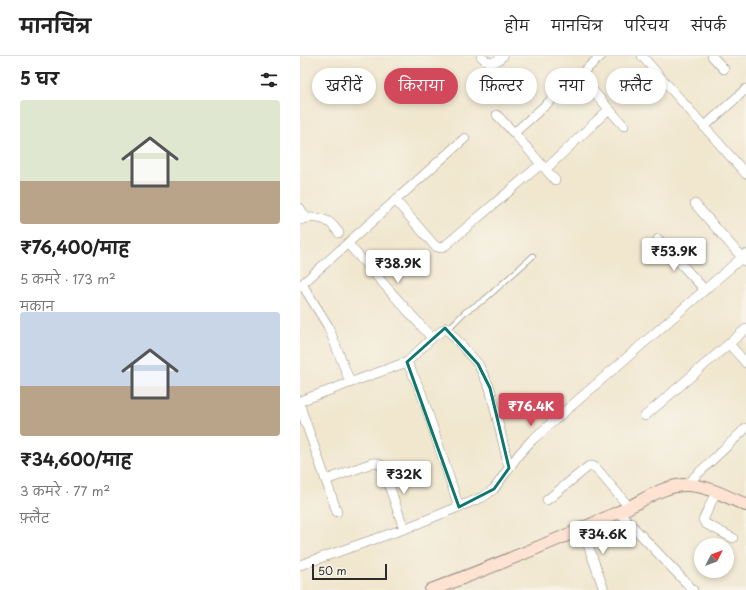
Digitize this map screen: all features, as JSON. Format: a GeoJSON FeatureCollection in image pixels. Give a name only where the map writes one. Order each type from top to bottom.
{"type":"FeatureCollection","features":[{"type":"Feature","properties":{"kind":"street"},"geometry":{"type":"LineString","coordinates":[[481,56],[491,63],[503,56]]}},
{"type":"Feature","properties":{"kind":"street"},"geometry":{"type":"LineString","coordinates":[[587,68],[601,56]]}},
{"type":"Feature","properties":{"kind":"street"},"geometry":{"type":"LineString","coordinates":[[642,56],[704,127],[745,170]]}},
{"type":"Feature","properties":{"kind":"street"},"geometry":{"type":"LineString","coordinates":[[712,56],[724,69]]}},
{"type":"Feature","properties":{"kind":"street"},"geometry":{"type":"LineString","coordinates":[[704,127],[746,89]]}},
{"type":"Feature","properties":{"kind":"street"},"geometry":{"type":"LineString","coordinates":[[598,97],[624,126]]}},
{"type":"Feature","properties":{"kind":"street"},"geometry":{"type":"LineString","coordinates":[[514,133],[546,104]]}},
{"type":"Feature","properties":{"kind":"street"},"geometry":{"type":"LineString","coordinates":[[396,201],[435,246],[441,248],[516,186],[543,167],[609,109]]}},
{"type":"Feature","properties":{"kind":"street"},"geometry":{"type":"LineString","coordinates":[[497,115],[555,180]]}},
{"type":"Feature","properties":{"kind":"street"},"geometry":{"type":"LineString","coordinates":[[350,382],[328,326],[301,285],[465,138]]}},
{"type":"Feature","properties":{"kind":"street"},"geometry":{"type":"LineString","coordinates":[[300,565],[460,507],[489,494],[519,454],[532,440],[705,290],[745,258],[695,204]]}},
{"type":"Feature","properties":{"kind":"street"},"geometry":{"type":"LineString","coordinates":[[300,208],[303,219],[328,221],[339,233]]}},
{"type":"Feature","properties":{"kind":"street"},"geometry":{"type":"LineString","coordinates":[[658,239],[705,290]]}},
{"type":"Feature","properties":{"kind":"street"},"geometry":{"type":"LineString","coordinates":[[348,244],[432,338]]}},
{"type":"Feature","properties":{"kind":"street"},"geometry":{"type":"LineString","coordinates":[[300,401],[407,362],[432,338],[444,329],[448,329],[478,364],[490,388],[509,468]]}},
{"type":"Feature","properties":{"kind":"street"},"geometry":{"type":"LineString","coordinates":[[645,416],[746,329]]}},
{"type":"Feature","properties":{"kind":"street"},"geometry":{"type":"LineString","coordinates":[[729,344],[746,363]]}},
{"type":"Feature","properties":{"kind":"street"},"geometry":{"type":"LineString","coordinates":[[407,362],[421,392],[460,507]]}},
{"type":"Feature","properties":{"kind":"street"},"geometry":{"type":"LineString","coordinates":[[300,406],[337,512]]}},
{"type":"Feature","properties":{"kind":"street"},"geometry":{"type":"LineString","coordinates":[[686,485],[746,428]]}},
{"type":"Feature","properties":{"kind":"street"},"geometry":{"type":"LineString","coordinates":[[326,480],[372,463],[376,462],[380,464],[383,468],[404,528]]}},
{"type":"Feature","properties":{"kind":"street"},"geometry":{"type":"LineString","coordinates":[[547,500],[589,466],[596,468],[624,510],[693,590]]}},
{"type":"Feature","properties":{"kind":"street"},"geometry":{"type":"LineString","coordinates":[[431,590],[484,570],[624,510],[662,490],[671,487],[686,485],[699,487],[716,492],[746,506]]}},
{"type":"Feature","properties":{"kind":"street"},"geometry":{"type":"LineString","coordinates":[[716,492],[704,518],[704,522],[733,538]]}},
{"type":"Feature","properties":{"kind":"street"},"geometry":{"type":"LineString","coordinates":[[582,528],[604,590]]}},
{"type":"Feature","properties":{"kind":"lane"},"geometry":{"type":"LineString","coordinates":[[448,329],[465,312],[484,300],[534,256]]}},
{"type":"Feature","properties":{"kind":"highlighted area"},"geometry":{"type":"Polygon","coordinates":[[[445,328],[478,364],[490,388],[509,468],[494,489],[459,507],[407,362],[445,328]]]}}]}
